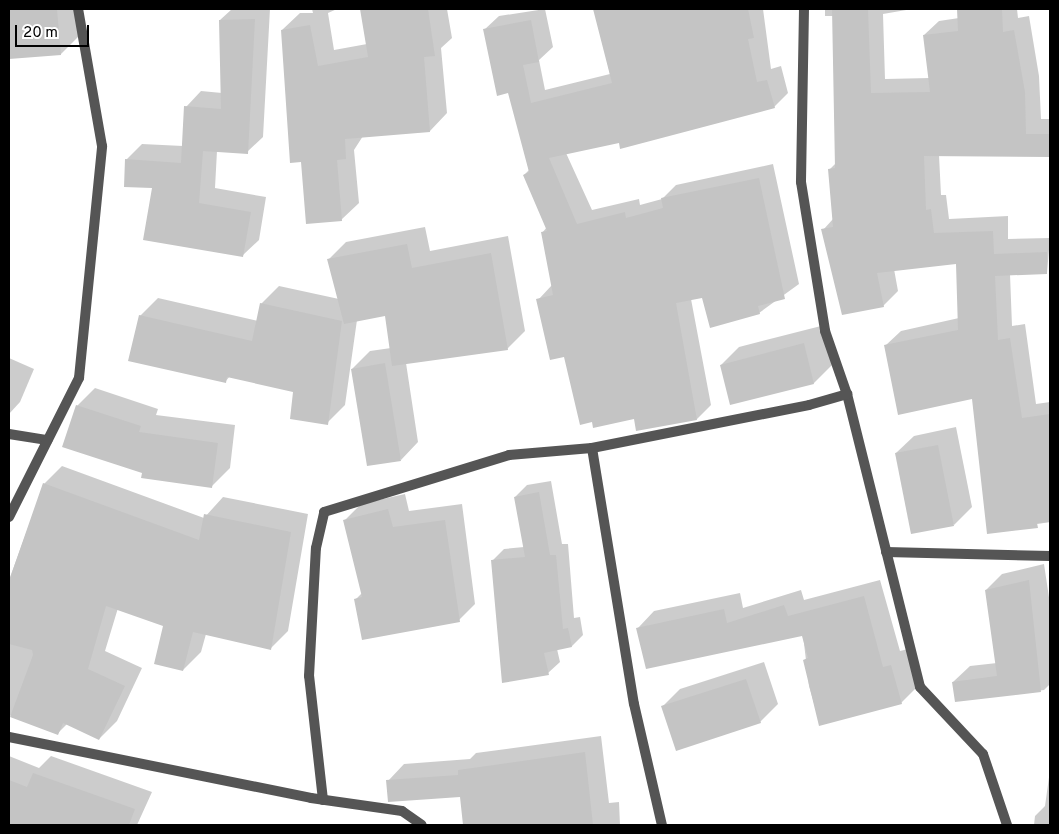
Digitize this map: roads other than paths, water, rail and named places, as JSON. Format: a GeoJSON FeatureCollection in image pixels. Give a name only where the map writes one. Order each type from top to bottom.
{"type":"FeatureCollection","features":[{"type":"Feature","properties":{"kind":"street"},"geometry":{"type":"LineString","coordinates":[[9,517],[79,378],[102,146],[78,9]]}},
{"type":"Feature","properties":{"kind":"street"},"geometry":{"type":"LineString","coordinates":[[804,9],[800,182],[825,331],[847,394],[920,687],[983,754],[1007,825]]}},
{"type":"Feature","properties":{"kind":"street"},"geometry":{"type":"LineString","coordinates":[[323,800],[309,676],[316,548],[324,512],[509,455],[592,448],[809,406],[847,394]]}},
{"type":"Feature","properties":{"kind":"street"},"geometry":{"type":"LineString","coordinates":[[9,434],[48,440]]}},
{"type":"Feature","properties":{"kind":"street"},"geometry":{"type":"LineString","coordinates":[[592,448],[634,704],[662,825]]}},
{"type":"Feature","properties":{"kind":"street"},"geometry":{"type":"LineString","coordinates":[[886,552],[1050,556]]}},
{"type":"Feature","properties":{"kind":"street"},"geometry":{"type":"LineString","coordinates":[[9,737],[323,800],[402,811],[422,825]]}}]}
